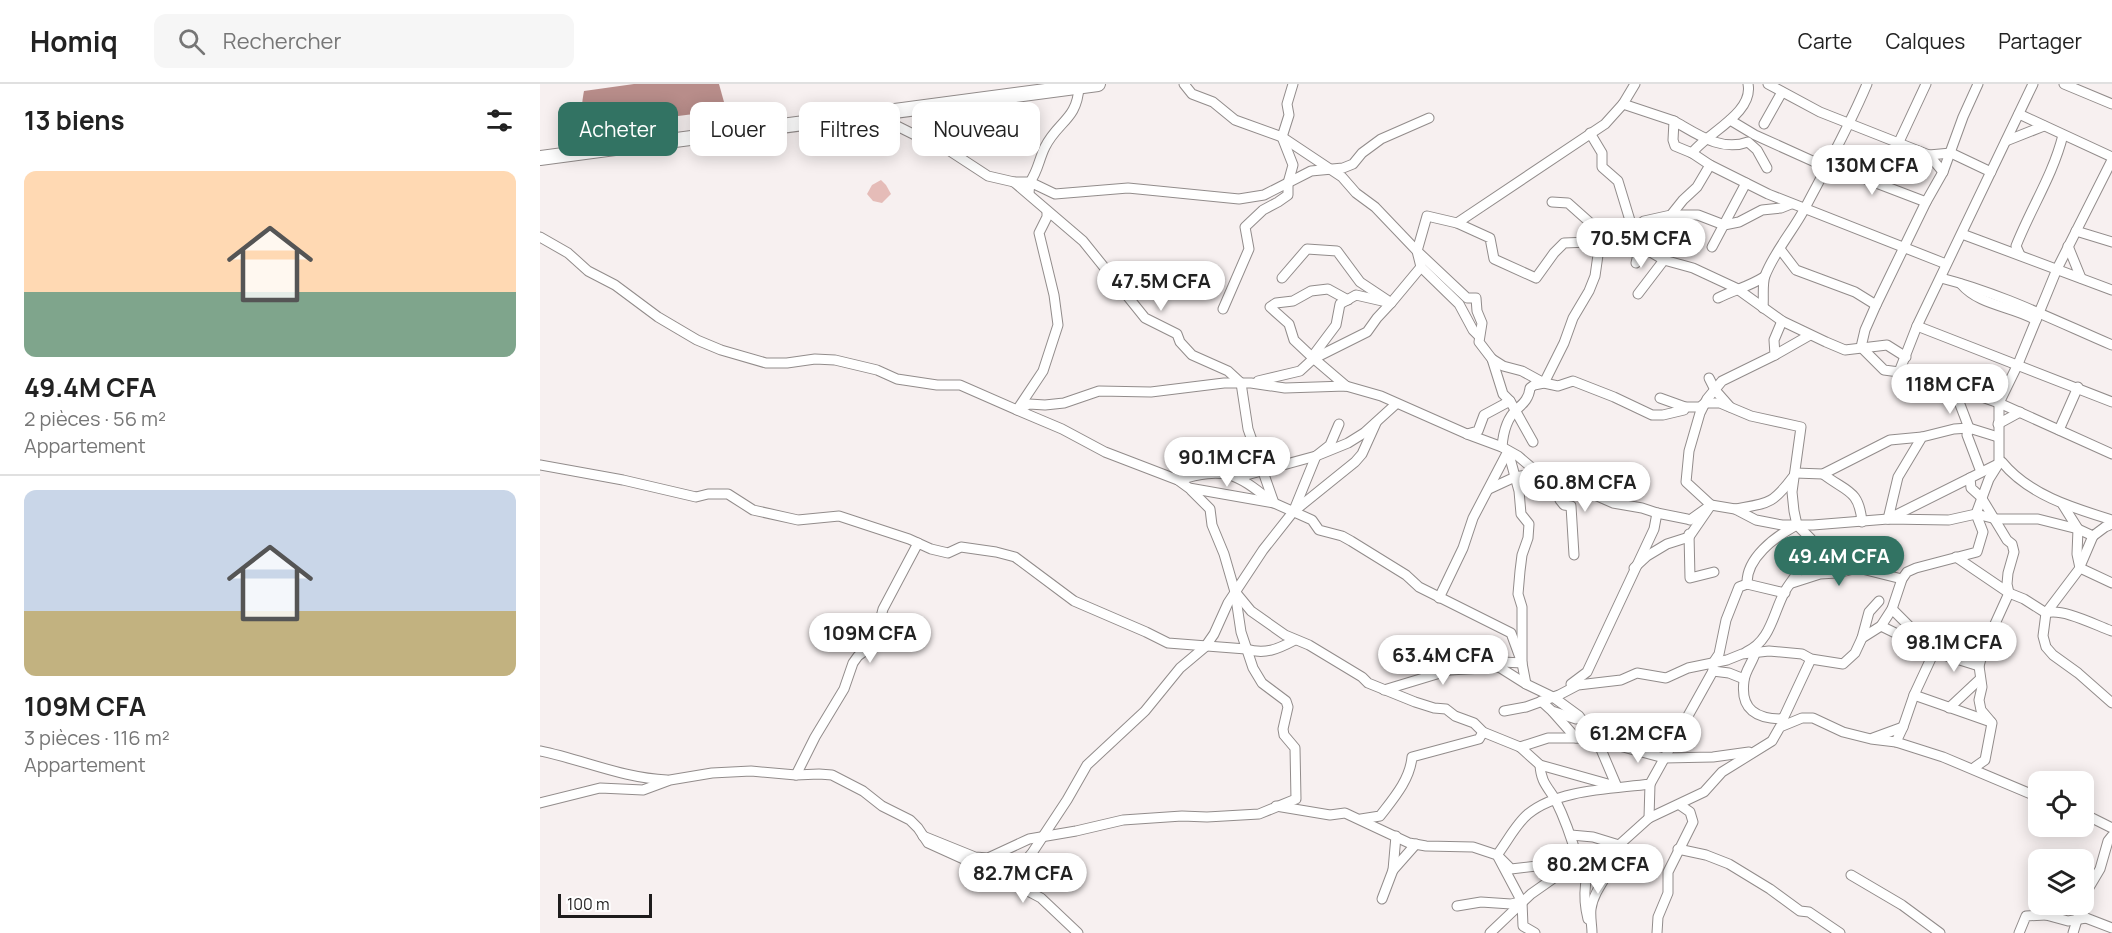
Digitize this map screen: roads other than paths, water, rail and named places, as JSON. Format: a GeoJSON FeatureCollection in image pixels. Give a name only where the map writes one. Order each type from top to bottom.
{"type":"FeatureCollection","features":[{"type":"Feature","properties":{"kind":"highway"},"geometry":{"type":"LineString","coordinates":[[900,112],[1098,84]]}},
{"type":"Feature","properties":{"kind":"highway"},"geometry":{"type":"LineString","coordinates":[[540,158],[799,125]]}},
{"type":"Feature","properties":{"kind":"street"},"geometry":{"type":"LineString","coordinates":[[1184,84],[1192,94],[1213,102],[1235,120],[1282,137],[1342,177],[1467,298],[1476,298],[1477,311],[1482,323],[1478,335],[1479,342],[1492,359],[1503,394],[1510,400],[1533,442]]}},
{"type":"Feature","properties":{"kind":"street"},"geometry":{"type":"LineString","coordinates":[[1223,309],[1249,249],[1245,227],[1263,210],[1288,195],[1288,183],[1293,165],[1282,137],[1289,116],[1287,104],[1293,84]]}},
{"type":"Feature","properties":{"kind":"street"},"geometry":{"type":"LineString","coordinates":[[1457,223],[1605,124],[1623,104],[1635,84]]}},
{"type":"Feature","properties":{"kind":"street"},"geometry":{"type":"LineString","coordinates":[[1692,153],[1698,144],[1706,140],[1740,110],[1749,90],[1748,84]]}},
{"type":"Feature","properties":{"kind":"street"},"geometry":{"type":"LineString","coordinates":[[1768,84],[1848,123],[1898,144],[1929,155],[1951,153],[1991,172]]}},
{"type":"Feature","properties":{"kind":"street"},"geometry":{"type":"LineString","coordinates":[[1763,308],[1764,277],[1769,265],[1805,207],[1813,189],[1825,174],[1867,84]]}},
{"type":"Feature","properties":{"kind":"street"},"geometry":{"type":"LineString","coordinates":[[1898,144],[1926,84]]}},
{"type":"Feature","properties":{"kind":"street"},"geometry":{"type":"LineString","coordinates":[[1861,347],[1865,330],[1876,305],[1943,172],[1978,84]]}},
{"type":"Feature","properties":{"kind":"street"},"geometry":{"type":"LineString","coordinates":[[1899,372],[1917,326],[2033,84]]}},
{"type":"Feature","properties":{"kind":"street"},"geometry":{"type":"LineString","coordinates":[[2064,84],[2112,104]]}},
{"type":"Feature","properties":{"kind":"street"},"geometry":{"type":"LineString","coordinates":[[1029,193],[1030,182],[1037,172],[1044,149],[1078,103],[1079,87]]}},
{"type":"Feature","properties":{"kind":"street"},"geometry":{"type":"LineString","coordinates":[[1764,124],[1782,92]]}},
{"type":"Feature","properties":{"kind":"street"},"geometry":{"type":"LineString","coordinates":[[1623,104],[1674,121],[1706,140],[1738,146],[1748,142],[1757,150],[1767,168]]}},
{"type":"Feature","properties":{"kind":"street"},"geometry":{"type":"LineString","coordinates":[[1862,638],[1881,626],[1892,609],[1902,579],[1907,572],[1977,552],[1983,531],[1976,514],[1981,496],[1999,463],[1999,403],[2018,364],[2057,269],[2112,159],[2019,114]]}},
{"type":"Feature","properties":{"kind":"street"},"geometry":{"type":"LineString","coordinates":[[900,126],[923,139],[936,142],[988,176],[1014,182],[1030,182],[1055,194],[1128,188],[1239,199],[1264,195],[1311,171],[1342,168],[1353,164],[1362,153],[1382,139],[1429,118]]}},
{"type":"Feature","properties":{"kind":"street"},"geometry":{"type":"LineString","coordinates":[[1730,120],[1770,142],[1817,163],[1828,165],[1926,202]]}},
{"type":"Feature","properties":{"kind":"street"},"geometry":{"type":"LineString","coordinates":[[1674,121],[1675,146],[1746,183],[1781,208],[1791,204]]}},
{"type":"Feature","properties":{"kind":"street"},"geometry":{"type":"LineString","coordinates":[[2006,141],[2044,126]]}},
{"type":"Feature","properties":{"kind":"street"},"geometry":{"type":"LineString","coordinates":[[1590,134],[1602,153],[1602,167],[1618,181],[1639,250],[1636,263]]}},
{"type":"Feature","properties":{"kind":"street"},"geometry":{"type":"LineString","coordinates":[[2020,255],[2016,246],[2027,218],[2058,157],[2063,135]]}},
{"type":"Feature","properties":{"kind":"street"},"geometry":{"type":"LineString","coordinates":[[1929,155],[1943,172]]}},
{"type":"Feature","properties":{"kind":"street"},"geometry":{"type":"LineString","coordinates":[[1671,215],[1697,187],[1710,165]]}},
{"type":"Feature","properties":{"kind":"street"},"geometry":{"type":"LineString","coordinates":[[2107,172],[2112,182]]}},
{"type":"Feature","properties":{"kind":"street"},"geometry":{"type":"LineString","coordinates":[[1014,182],[1089,247],[1145,318],[1177,334],[1180,342],[1192,355],[1228,371],[1246,383],[1285,388],[1346,386],[1381,396],[1505,449],[1518,456],[1538,473],[1555,482],[1565,482],[1613,503],[1690,520],[1711,505]]}},
{"type":"Feature","properties":{"kind":"street"},"geometry":{"type":"LineString","coordinates":[[1712,247],[1746,183]]}},
{"type":"Feature","properties":{"kind":"street"},"geometry":{"type":"LineString","coordinates":[[1683,200],[1698,215]]}},
{"type":"Feature","properties":{"kind":"street"},"geometry":{"type":"LineString","coordinates":[[1770,201],[1805,207],[1946,264]]}},
{"type":"Feature","properties":{"kind":"street"},"geometry":{"type":"LineString","coordinates":[[1544,383],[1564,343],[1573,318],[1589,291],[1595,276],[1598,255],[1611,241],[1629,233],[1644,221],[1671,215],[1698,215],[1724,225],[1739,222],[1762,210],[1770,201]]}},
{"type":"Feature","properties":{"kind":"street"},"geometry":{"type":"LineString","coordinates":[[1552,202],[1568,203],[1611,241]]}},
{"type":"Feature","properties":{"kind":"street"},"geometry":{"type":"LineString","coordinates":[[1017,410],[1043,371],[1058,326],[1054,295],[1039,233],[1047,212]]}},
{"type":"Feature","properties":{"kind":"street"},"geometry":{"type":"LineString","coordinates":[[1478,335],[1459,304],[1421,267],[1417,251],[1427,216],[1457,223],[1490,238],[1494,260],[1536,278],[1564,243],[1611,241],[1637,244],[1664,260],[1693,268],[1736,288],[1782,321],[1845,350],[1887,345],[1906,357]]}},
{"type":"Feature","properties":{"kind":"street"},"geometry":{"type":"LineString","coordinates":[[2076,231],[2112,242]]}},
{"type":"Feature","properties":{"kind":"street"},"geometry":{"type":"LineString","coordinates":[[1962,234],[2112,290]]}},
{"type":"Feature","properties":{"kind":"street"},"geometry":{"type":"LineString","coordinates":[[540,237],[568,253],[588,271],[615,285],[658,317],[697,340],[765,363],[787,363],[814,358],[835,360],[876,370],[897,379],[938,385],[960,385],[1062,429],[1105,452],[1178,480],[1210,508],[1212,525],[1224,554],[1235,592],[1246,649],[1253,668],[1262,683],[1286,701],[1288,707],[1283,729],[1284,735],[1295,748],[1296,799],[1259,814],[1123,820],[1029,838],[988,858],[975,857],[923,836]]}},
{"type":"Feature","properties":{"kind":"street"},"geometry":{"type":"LineString","coordinates":[[2068,246],[2081,278]]}},
{"type":"Feature","properties":{"kind":"street"},"geometry":{"type":"LineString","coordinates":[[1282,278],[1307,249],[1336,251],[1360,282],[1391,303]]}},
{"type":"Feature","properties":{"kind":"street"},"geometry":{"type":"LineString","coordinates":[[1780,249],[1796,270],[1855,292],[1876,305]]}},
{"type":"Feature","properties":{"kind":"street"},"geometry":{"type":"LineString","coordinates":[[1638,294],[1664,260]]}},
{"type":"Feature","properties":{"kind":"street"},"geometry":{"type":"LineString","coordinates":[[1313,358],[1367,332],[1382,320],[1391,303],[1421,267]]}},
{"type":"Feature","properties":{"kind":"street"},"geometry":{"type":"LineString","coordinates":[[1718,298],[1736,288],[1747,287],[1764,277]]}},
{"type":"Feature","properties":{"kind":"street"},"geometry":{"type":"LineString","coordinates":[[1941,278],[1959,282],[2037,317],[2112,345]]}},
{"type":"Feature","properties":{"kind":"street"},"geometry":{"type":"LineString","coordinates":[[1346,386],[1294,340],[1289,324],[1270,306],[1293,301],[1311,291],[1328,289],[1348,300]]}},
{"type":"Feature","properties":{"kind":"street"},"geometry":{"type":"LineString","coordinates":[[1017,410],[1029,404],[1064,403],[1099,391],[1134,393],[1277,378],[1300,371],[1313,358],[1336,325],[1340,304],[1356,295],[1391,303]]}},
{"type":"Feature","properties":{"kind":"street"},"geometry":{"type":"LineString","coordinates":[[1775,356],[1774,340],[1782,321]]}},
{"type":"Feature","properties":{"kind":"street"},"geometry":{"type":"LineString","coordinates":[[1917,326],[2112,402]]}},
{"type":"Feature","properties":{"kind":"street"},"geometry":{"type":"LineString","coordinates":[[1810,335],[1775,356],[1722,381],[1705,404],[1697,421],[1689,451],[1686,482],[1711,505],[1735,509],[1756,520],[1776,524],[1813,525],[1888,519],[1949,520],[1976,514],[1996,519],[2038,519],[2078,529],[2093,536]]}},
{"type":"Feature","properties":{"kind":"street"},"geometry":{"type":"LineString","coordinates":[[1861,347],[1884,370],[1899,372],[1956,394]]}},
{"type":"Feature","properties":{"kind":"street"},"geometry":{"type":"LineString","coordinates":[[1492,359],[1544,383],[1558,386],[1573,381],[1652,415],[1684,410],[1685,407]]}},
{"type":"Feature","properties":{"kind":"street"},"geometry":{"type":"LineString","coordinates":[[1246,383],[1248,429],[1274,503]]}},
{"type":"Feature","properties":{"kind":"street"},"geometry":{"type":"LineString","coordinates":[[1522,663],[1522,607],[1518,594],[1522,555],[1528,538],[1528,524],[1521,514],[1519,492],[1505,449],[1505,430],[1516,410],[1522,406],[1530,393],[1530,388],[1544,383]]}},
{"type":"Feature","properties":{"kind":"street"},"geometry":{"type":"LineString","coordinates":[[2059,430],[2078,387]]}},
{"type":"Feature","properties":{"kind":"street"},"geometry":{"type":"LineString","coordinates":[[1715,390],[1732,408]]}},
{"type":"Feature","properties":{"kind":"street"},"geometry":{"type":"LineString","coordinates":[[1956,394],[1962,390],[1999,403],[2112,454]]}},
{"type":"Feature","properties":{"kind":"street"},"geometry":{"type":"LineString","coordinates":[[1956,394],[1981,472]]}},
{"type":"Feature","properties":{"kind":"street"},"geometry":{"type":"LineString","coordinates":[[1660,398],[1685,407],[1720,403],[1757,417],[1801,427],[1792,492],[1797,525],[1811,539],[1817,552],[1837,573]]}},
{"type":"Feature","properties":{"kind":"street"},"geometry":{"type":"LineString","coordinates":[[1467,434],[1478,431],[1484,415],[1510,400]]}},
{"type":"Feature","properties":{"kind":"street"},"geometry":{"type":"LineString","coordinates":[[1239,477],[1316,456],[1348,444],[1396,404]]}},
{"type":"Feature","properties":{"kind":"street"},"geometry":{"type":"LineString","coordinates":[[1998,424],[2020,412]]}},
{"type":"Feature","properties":{"kind":"street"},"geometry":{"type":"LineString","coordinates":[[992,872],[1004,874],[1017,871],[1067,800],[1087,765],[1144,711],[1180,668],[1204,647],[1214,634],[1228,603],[1263,550],[1293,512],[1355,462],[1362,454],[1376,423]]}},
{"type":"Feature","properties":{"kind":"street"},"geometry":{"type":"LineString","coordinates":[[1293,512],[1316,456],[1329,444],[1339,424]]}},
{"type":"Feature","properties":{"kind":"street"},"geometry":{"type":"LineString","coordinates":[[1795,473],[1823,474],[1890,440],[1922,437],[1954,429],[1998,437]]}},
{"type":"Feature","properties":{"kind":"street"},"geometry":{"type":"LineString","coordinates":[[1888,519],[1898,477],[1922,437]]}},
{"type":"Feature","properties":{"kind":"street"},"geometry":{"type":"LineString","coordinates":[[1439,598],[1505,449]]}},
{"type":"Feature","properties":{"kind":"street"},"geometry":{"type":"LineString","coordinates":[[1888,519],[2002,462],[2012,475],[2063,504],[2112,522]]}},
{"type":"Feature","properties":{"kind":"street"},"geometry":{"type":"LineString","coordinates":[[540,465],[623,480],[696,497],[708,494],[728,494],[753,510],[798,520],[838,516],[948,553],[961,547],[1015,557],[1074,601],[1168,643],[1246,649],[1257,653],[1276,650],[1295,640]]}},
{"type":"Feature","properties":{"kind":"street"},"geometry":{"type":"LineString","coordinates":[[1178,480],[1207,473],[1239,477],[1274,503],[1312,520],[1320,530],[1351,541],[1406,575],[1419,587],[1511,633],[1522,663],[1526,684]]}},
{"type":"Feature","properties":{"kind":"street"},"geometry":{"type":"LineString","coordinates":[[1489,489],[1515,477],[1538,473]]}},
{"type":"Feature","properties":{"kind":"street"},"geometry":{"type":"LineString","coordinates":[[1735,509],[1764,503],[1779,496],[1795,473]]}},
{"type":"Feature","properties":{"kind":"street"},"geometry":{"type":"LineString","coordinates":[[1823,474],[1853,494],[1861,506],[1862,522]]}},
{"type":"Feature","properties":{"kind":"street"},"geometry":{"type":"LineString","coordinates":[[1970,477],[1971,488],[1981,496],[2007,540],[2012,544],[2014,552],[2008,573],[2009,593],[1984,648],[1979,666],[1982,687],[1978,700],[1981,711],[1992,723]]}},
{"type":"Feature","properties":{"kind":"street"},"geometry":{"type":"LineString","coordinates":[[1555,482],[1562,502],[1564,505],[1571,506],[1574,555]]}},
{"type":"Feature","properties":{"kind":"street"},"geometry":{"type":"LineString","coordinates":[[1189,488],[1274,503]]}},
{"type":"Feature","properties":{"kind":"street"},"geometry":{"type":"LineString","coordinates":[[2063,504],[2078,529],[2077,554],[2081,566],[2110,581]]}},
{"type":"Feature","properties":{"kind":"street"},"geometry":{"type":"LineString","coordinates":[[1634,568],[1647,556],[1667,544],[1689,537],[1711,505]]}},
{"type":"Feature","properties":{"kind":"street"},"geometry":{"type":"LineString","coordinates":[[1566,690],[1587,672],[1654,529],[1657,513]]}},
{"type":"Feature","properties":{"kind":"street"},"geometry":{"type":"LineString","coordinates":[[1687,519],[1690,578],[1714,573]]}},
{"type":"Feature","properties":{"kind":"street"},"geometry":{"type":"LineString","coordinates":[[2112,522],[2093,536],[2081,566],[2046,614],[2043,636],[2046,648],[2112,703]]}},
{"type":"Feature","properties":{"kind":"street"},"geometry":{"type":"LineString","coordinates":[[1747,584],[1747,575],[1761,552],[1778,536],[1797,525]]}},
{"type":"Feature","properties":{"kind":"street"},"geometry":{"type":"LineString","coordinates":[[1811,539],[1813,554],[1785,593],[1744,679],[1745,701],[1751,711],[1757,716],[1782,723],[1813,718],[1844,732],[1896,742],[1943,757],[2028,793]]}},
{"type":"Feature","properties":{"kind":"street"},"geometry":{"type":"LineString","coordinates":[[796,775],[815,737],[844,689],[853,663],[858,656],[874,644],[883,609],[918,543]]}},
{"type":"Feature","properties":{"kind":"street"},"geometry":{"type":"LineString","coordinates":[[1956,557],[2009,593],[2024,599],[2046,614]]}},
{"type":"Feature","properties":{"kind":"street"},"geometry":{"type":"LineString","coordinates":[[1792,583],[1820,574],[1858,568],[1902,579]]}},
{"type":"Feature","properties":{"kind":"street"},"geometry":{"type":"LineString","coordinates":[[1649,818],[1650,784],[1719,654],[1726,620],[1739,587],[1747,584],[1785,593]]}},
{"type":"Feature","properties":{"kind":"street"},"geometry":{"type":"LineString","coordinates":[[1235,592],[1251,611],[1285,635],[1309,645],[1368,683],[1424,705],[1446,709],[1455,716],[1474,723],[1483,732],[1520,747],[1540,765],[1617,787]]}},
{"type":"Feature","properties":{"kind":"street"},"geometry":{"type":"LineString","coordinates":[[1504,711],[1553,697],[1578,685],[1621,680],[1637,674],[1666,678],[1688,668],[1713,667],[1742,654],[1756,651],[1802,654],[1811,659],[1843,664],[1855,653],[1869,612],[1878,601]]}},
{"type":"Feature","properties":{"kind":"street"},"geometry":{"type":"LineString","coordinates":[[1892,609],[1915,632],[1921,645]]}},
{"type":"Feature","properties":{"kind":"street"},"geometry":{"type":"LineString","coordinates":[[2046,614],[2052,612],[2071,616],[2112,631]]}},
{"type":"Feature","properties":{"kind":"street"},"geometry":{"type":"LineString","coordinates":[[1501,629],[1510,626],[1522,629]]}},
{"type":"Feature","properties":{"kind":"street"},"geometry":{"type":"LineString","coordinates":[[1881,626],[1934,652],[1979,666]]}},
{"type":"Feature","properties":{"kind":"street"},"geometry":{"type":"LineString","coordinates":[[1896,742],[1934,652]]}},
{"type":"Feature","properties":{"kind":"street"},"geometry":{"type":"LineString","coordinates":[[1490,933],[1522,902],[1578,861],[1619,844],[1649,818],[1704,792],[1722,772],[1772,741],[1811,659]]}},
{"type":"Feature","properties":{"kind":"street"},"geometry":{"type":"LineString","coordinates":[[1499,667],[1503,662],[1522,663]]}},
{"type":"Feature","properties":{"kind":"street"},"geometry":{"type":"LineString","coordinates":[[1384,690],[1450,670],[1499,667],[1553,697],[1579,716],[1597,740],[1617,787]]}},
{"type":"Feature","properties":{"kind":"street"},"geometry":{"type":"LineString","coordinates":[[1713,667],[1744,679]]}},
{"type":"Feature","properties":{"kind":"street"},"geometry":{"type":"LineString","coordinates":[[1949,708],[1980,680]]}},
{"type":"Feature","properties":{"kind":"street"},"geometry":{"type":"LineString","coordinates":[[1914,695],[1992,723]]}},
{"type":"Feature","properties":{"kind":"street"},"geometry":{"type":"LineString","coordinates":[[1541,701],[1576,738]]}},
{"type":"Feature","properties":{"kind":"street"},"geometry":{"type":"LineString","coordinates":[[1552,711],[1583,721]]}},
{"type":"Feature","properties":{"kind":"street"},"geometry":{"type":"LineString","coordinates":[[1975,767],[1985,760],[1992,723]]}},
{"type":"Feature","properties":{"kind":"street"},"geometry":{"type":"LineString","coordinates":[[1871,739],[1903,727]]}},
{"type":"Feature","properties":{"kind":"street"},"geometry":{"type":"LineString","coordinates":[[1361,819],[1380,816],[1399,791],[1411,768],[1412,757],[1479,739],[1483,732]]}},
{"type":"Feature","properties":{"kind":"street"},"geometry":{"type":"LineString","coordinates":[[1520,747],[1548,738],[1576,738],[1597,740],[1664,758],[1713,757],[1751,752]]}},
{"type":"Feature","properties":{"kind":"street"},"geometry":{"type":"LineString","coordinates":[[540,752],[563,756],[642,779],[670,780]]}},
{"type":"Feature","properties":{"kind":"street"},"geometry":{"type":"LineString","coordinates":[[1540,765],[1541,778],[1571,835],[1578,861]]}},
{"type":"Feature","properties":{"kind":"street"},"geometry":{"type":"LineString","coordinates":[[540,803],[600,788],[643,790],[670,780],[712,773],[751,771],[832,775],[863,792],[882,806],[910,820],[928,843],[992,872],[1041,898],[1078,933]]}},
{"type":"Feature","properties":{"kind":"street"},"geometry":{"type":"LineString","coordinates":[[1497,855],[1528,814],[1554,799],[1617,787],[1650,784]]}},
{"type":"Feature","properties":{"kind":"street"},"geometry":{"type":"LineString","coordinates":[[1657,933],[1659,917],[1668,893],[1668,872],[1693,822],[1690,812],[1680,805]]}},
{"type":"Feature","properties":{"kind":"street"},"geometry":{"type":"LineString","coordinates":[[1276,806],[1330,815],[1345,813],[1409,843],[1433,847],[1473,847],[1497,855],[1511,869],[1578,861]]}},
{"type":"Feature","properties":{"kind":"street"},"geometry":{"type":"LineString","coordinates":[[2094,819],[2112,828]]}},
{"type":"Feature","properties":{"kind":"street"},"geometry":{"type":"LineString","coordinates":[[1571,835],[1593,837],[1619,844]]}},
{"type":"Feature","properties":{"kind":"street"},"geometry":{"type":"LineString","coordinates":[[1394,870],[1396,836]]}},
{"type":"Feature","properties":{"kind":"street"},"geometry":{"type":"LineString","coordinates":[[2094,879],[2112,836]]}},
{"type":"Feature","properties":{"kind":"street"},"geometry":{"type":"LineString","coordinates":[[1382,899],[1394,870],[1416,844]]}},
{"type":"Feature","properties":{"kind":"street"},"geometry":{"type":"LineString","coordinates":[[1596,852],[1585,885],[1585,907],[1592,933],[1591,909],[1600,884],[1618,853],[1619,844]]}},
{"type":"Feature","properties":{"kind":"street"},"geometry":{"type":"LineString","coordinates":[[1678,849],[1706,855],[1729,864],[1800,911],[1809,912],[1840,933]]}},
{"type":"Feature","properties":{"kind":"street"},"geometry":{"type":"LineString","coordinates":[[1497,855],[1522,902],[1523,926],[1535,933]]}},
{"type":"Feature","properties":{"kind":"street"},"geometry":{"type":"LineString","coordinates":[[1851,875],[1902,905],[1940,933]]}},
{"type":"Feature","properties":{"kind":"street"},"geometry":{"type":"LineString","coordinates":[[1457,906],[1481,902],[1511,904],[1522,902]]}},
{"type":"Feature","properties":{"kind":"street"},"geometry":{"type":"LineString","coordinates":[[2019,933],[2026,916],[2046,915],[2068,921],[2078,915]]}},
{"type":"Feature","properties":{"kind":"street"},"geometry":{"type":"LineString","coordinates":[[2073,933],[2080,915]]}},
{"type":"Feature","properties":{"kind":"street"},"geometry":{"type":"LineString","coordinates":[[2085,915],[2112,928]]}}]}
